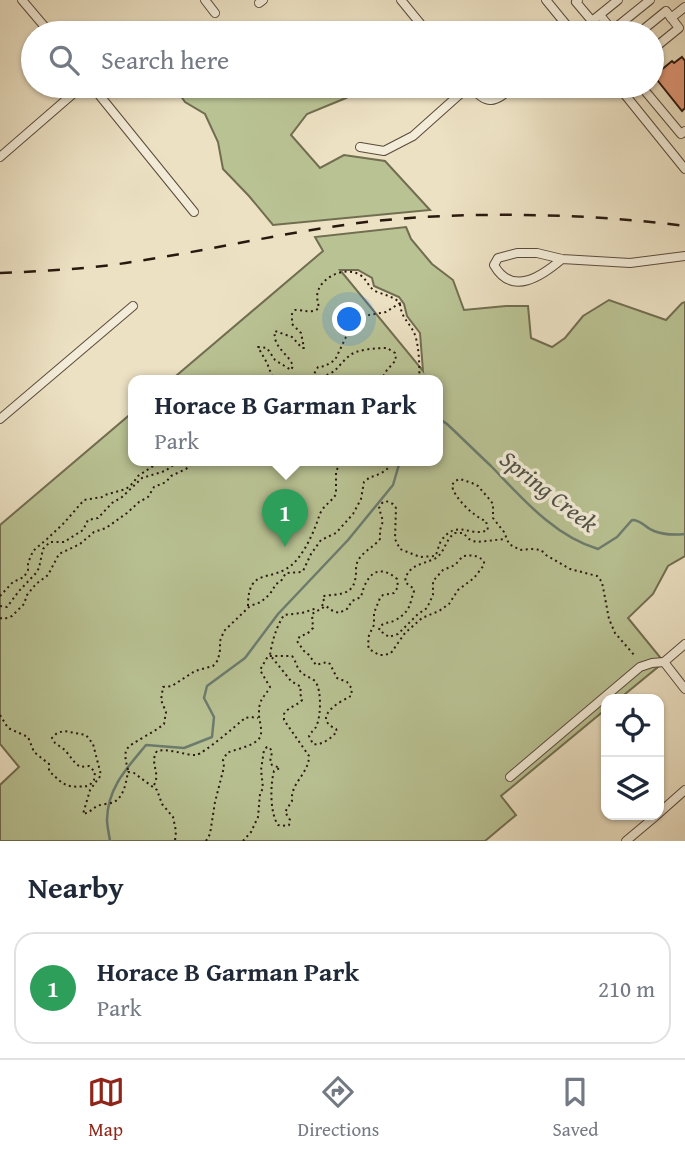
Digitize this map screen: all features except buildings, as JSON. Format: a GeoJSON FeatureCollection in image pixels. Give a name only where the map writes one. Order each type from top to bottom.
{"type":"FeatureCollection","features":[{"type":"Feature","properties":{"kind":"street"},"geometry":{"type":"LineString","coordinates":[[22,0],[40,21]]}},
{"type":"Feature","properties":{"kind":"street"},"geometry":{"type":"LineString","coordinates":[[205,0],[215,13]]}},
{"type":"Feature","properties":{"kind":"street"},"geometry":{"type":"LineString","coordinates":[[401,0],[418,21]]}},
{"type":"Feature","properties":{"kind":"street"},"geometry":{"type":"LineString","coordinates":[[546,0],[563,21]]}},
{"type":"Feature","properties":{"kind":"street"},"geometry":{"type":"LineString","coordinates":[[578,0],[576,2],[592,21],[600,15],[607,3],[618,0]]}},
{"type":"Feature","properties":{"kind":"street"},"geometry":{"type":"LineString","coordinates":[[621,21],[637,6],[650,0]]}},
{"type":"Feature","properties":{"kind":"street"},"geometry":{"type":"LineString","coordinates":[[671,18],[685,7]]}},
{"type":"Feature","properties":{"kind":"street"},"geometry":{"type":"LineString","coordinates":[[654,21],[666,11],[679,28],[664,40]]}},
{"type":"Feature","properties":{"kind":"street"},"geometry":{"type":"LineString","coordinates":[[600,15],[604,21]]}},
{"type":"Feature","properties":{"kind":"street"},"geometry":{"type":"LineString","coordinates":[[0,157],[68,98]]}},
{"type":"Feature","properties":{"kind":"street"},"geometry":{"type":"LineString","coordinates":[[102,98],[194,212]]}},
{"type":"Feature","properties":{"kind":"street"},"geometry":{"type":"LineString","coordinates":[[360,147],[384,151],[413,136],[456,98]]}},
{"type":"Feature","properties":{"kind":"street"},"geometry":{"type":"LineString","coordinates":[[480,98],[491,101],[498,98]]}},
{"type":"Feature","properties":{"kind":"street"},"geometry":{"type":"LineString","coordinates":[[628,98],[685,169]]}},
{"type":"Feature","properties":{"kind":"street"},"geometry":{"type":"LineString","coordinates":[[651,98],[681,134],[685,131]]}},
{"type":"Feature","properties":{"kind":"street"},"geometry":{"type":"LineString","coordinates":[[562,259],[536,278],[523,282],[511,281],[499,274],[494,265],[498,258],[517,253],[537,253],[562,259],[630,262],[685,257]]}},
{"type":"Feature","properties":{"kind":"street"},"geometry":{"type":"LineString","coordinates":[[1,417],[133,306]]}},
{"type":"Feature","properties":{"kind":"street"},"geometry":{"type":"LineString","coordinates":[[510,777],[640,667],[664,662],[685,644]]}},
{"type":"Feature","properties":{"kind":"street"},"geometry":{"type":"LineString","coordinates":[[664,662],[685,689]]}},
{"type":"Feature","properties":{"kind":"street"},"geometry":{"type":"LineString","coordinates":[[664,809],[685,790]]}},
{"type":"Feature","properties":{"kind":"street"},"geometry":{"type":"LineString","coordinates":[[626,841],[651,820]]}},
{"type":"Feature","properties":{"kind":"path"},"geometry":{"type":"LineString","coordinates":[[272,375],[258,348],[267,348],[279,363],[289,370],[292,368],[293,362],[282,352],[275,340],[275,331],[289,335],[304,348],[301,333],[292,324],[292,314],[295,310],[317,310],[318,289],[331,275],[356,272],[364,277],[373,290],[393,297],[400,303],[402,316],[416,337],[419,375]]}},
{"type":"Feature","properties":{"kind":"path"},"geometry":{"type":"LineString","coordinates":[[315,375],[318,367],[335,360],[346,337],[364,318],[386,312],[400,303]]}},
{"type":"Feature","properties":{"kind":"path"},"geometry":{"type":"LineString","coordinates":[[330,375],[353,353],[370,348],[389,349],[395,353],[396,360],[384,375]]}},
{"type":"Feature","properties":{"kind":"path"},"geometry":{"type":"LineString","coordinates":[[0,596],[13,582],[24,577],[33,551],[64,523],[84,500],[102,498],[126,489],[138,476],[155,466]]}},
{"type":"Feature","properties":{"kind":"path"},"geometry":{"type":"LineString","coordinates":[[0,606],[9,606],[15,595],[36,573],[43,549],[50,542],[64,542],[79,534],[88,520],[98,517],[142,478],[172,466]]}},
{"type":"Feature","properties":{"kind":"path"},"geometry":{"type":"LineString","coordinates":[[0,618],[12,616],[24,604],[25,598],[36,584],[48,575],[59,554],[80,544],[94,532],[106,528],[148,497],[154,487],[189,466]]}},
{"type":"Feature","properties":{"kind":"path"},"geometry":{"type":"LineString","coordinates":[[247,608],[248,592],[254,580],[280,572],[294,562],[307,544],[322,511],[336,494],[336,471],[339,466]]}},
{"type":"Feature","properties":{"kind":"path"},"geometry":{"type":"LineString","coordinates":[[0,715],[8,728],[28,737],[34,752],[49,764],[49,771],[68,786],[89,786],[94,780],[95,772],[89,766],[81,767],[76,764],[52,737],[64,731],[83,733],[89,737],[101,775],[90,790],[82,813],[87,814],[119,799],[128,771],[126,749],[164,724],[166,712],[162,705],[163,687],[172,686],[195,671],[214,666],[219,655],[222,633],[247,608],[261,602],[270,594],[286,573],[303,571],[321,540],[336,533],[353,514],[361,499],[364,482],[389,466]]}},
{"type":"Feature","properties":{"kind":"path"},"geometry":{"type":"LineString","coordinates":[[205,841],[212,826],[226,753],[258,739],[261,730],[259,702],[270,687],[260,670],[270,655],[272,640],[281,620],[284,615],[302,613],[322,606],[323,596],[345,594],[350,590],[355,582],[358,560],[380,539],[383,521],[379,508],[386,501],[393,503],[396,508],[395,539],[400,549],[430,558],[438,554],[442,540],[452,530],[466,529],[475,533],[488,530],[486,521],[470,511],[452,489],[455,481],[466,480],[478,486],[493,504],[493,518],[509,544],[520,550],[541,550],[570,569],[597,576],[602,582],[609,620],[615,633],[635,656]]}},
{"type":"Feature","properties":{"kind":"path"},"geometry":{"type":"LineString","coordinates":[[270,655],[292,656],[301,673],[317,685],[320,713],[309,736],[311,742],[316,745],[337,731],[325,718],[330,710],[351,696],[352,689],[347,682],[337,678],[327,662],[316,665],[297,642],[300,636],[313,628],[312,614],[326,606],[335,612],[347,609],[352,601],[360,597],[374,572],[381,570],[395,576],[398,583],[396,590],[380,598],[374,613],[374,625],[368,645],[374,653],[391,653],[405,633],[422,618],[449,604],[458,590],[474,578],[484,561],[475,555],[463,556],[456,565],[443,570],[433,581],[433,595],[427,608],[398,634],[389,636],[379,630],[380,626],[394,621],[409,609],[414,589],[405,582],[405,578],[410,569],[436,558],[443,551],[448,538],[455,533],[463,533],[469,540],[476,542],[506,539]]}},
{"type":"Feature","properties":{"kind":"path"},"geometry":{"type":"LineString","coordinates":[[243,841],[258,817],[263,788],[261,770],[264,750],[270,748],[270,762],[280,768],[274,771],[271,783],[274,818],[278,825],[289,825],[290,820],[285,812],[292,801],[295,784],[309,762],[309,756],[285,720],[284,714],[302,700],[301,687],[291,681],[270,655]]}},
{"type":"Feature","properties":{"kind":"path"},"geometry":{"type":"LineString","coordinates":[[153,785],[157,779],[153,760],[157,751],[193,755],[202,753],[245,718],[259,718]]}},
{"type":"Feature","properties":{"kind":"path"},"geometry":{"type":"LineString","coordinates":[[128,771],[158,790],[162,804],[173,817],[175,841]]}},
{"type":"Feature","properties":{"kind":"green space"},"geometry":{"type":"Polygon","coordinates":[[[182,98],[346,98],[307,114],[291,135],[320,168],[344,155],[385,161],[430,210],[273,225],[223,169],[218,142],[205,114],[182,98]]]}},
{"type":"Feature","properties":{"kind":"green space"},"geometry":{"type":"Polygon","coordinates":[[[406,227],[411,239],[432,264],[453,280],[464,310],[528,306],[531,338],[552,347],[565,338],[583,316],[609,300],[666,320],[685,302],[685,556],[668,566],[653,594],[628,618],[664,662],[625,694],[601,694],[601,713],[501,796],[516,815],[485,841],[0,841],[0,785],[19,767],[0,744],[0,525],[128,416],[128,466],[443,466],[443,375],[177,375],[323,251],[315,237],[406,227]],[[340,270],[423,371],[420,333],[407,316],[404,304],[399,297],[374,286],[372,278],[358,270],[340,270]]]}},
{"type":"Feature","properties":{"kind":"waterway","name":"Spring Creek"},"geometry":{"type":"LineString","coordinates":[[443,421],[540,515],[582,543],[598,549],[617,537],[632,520],[658,532],[685,534]]}},
{"type":"Feature","properties":{"kind":"waterway","name":"Spring Creek"},"geometry":{"type":"LineString","coordinates":[[110,841],[108,808],[115,788],[126,770],[146,745],[184,748],[212,737],[214,717],[204,698],[207,686],[245,658],[278,614],[348,540],[393,485],[399,466]]}},
{"type":"Feature","properties":{"kind":"railway"},"geometry":{"type":"LineString","coordinates":[[0,273],[116,264],[349,224],[404,218],[556,216],[685,226]]}},
{"type":"Feature","properties":{"kind":"place","name":"Horace B Garman Park"},"geometry":{"type":"Point","coordinates":[285,547]}}]}
